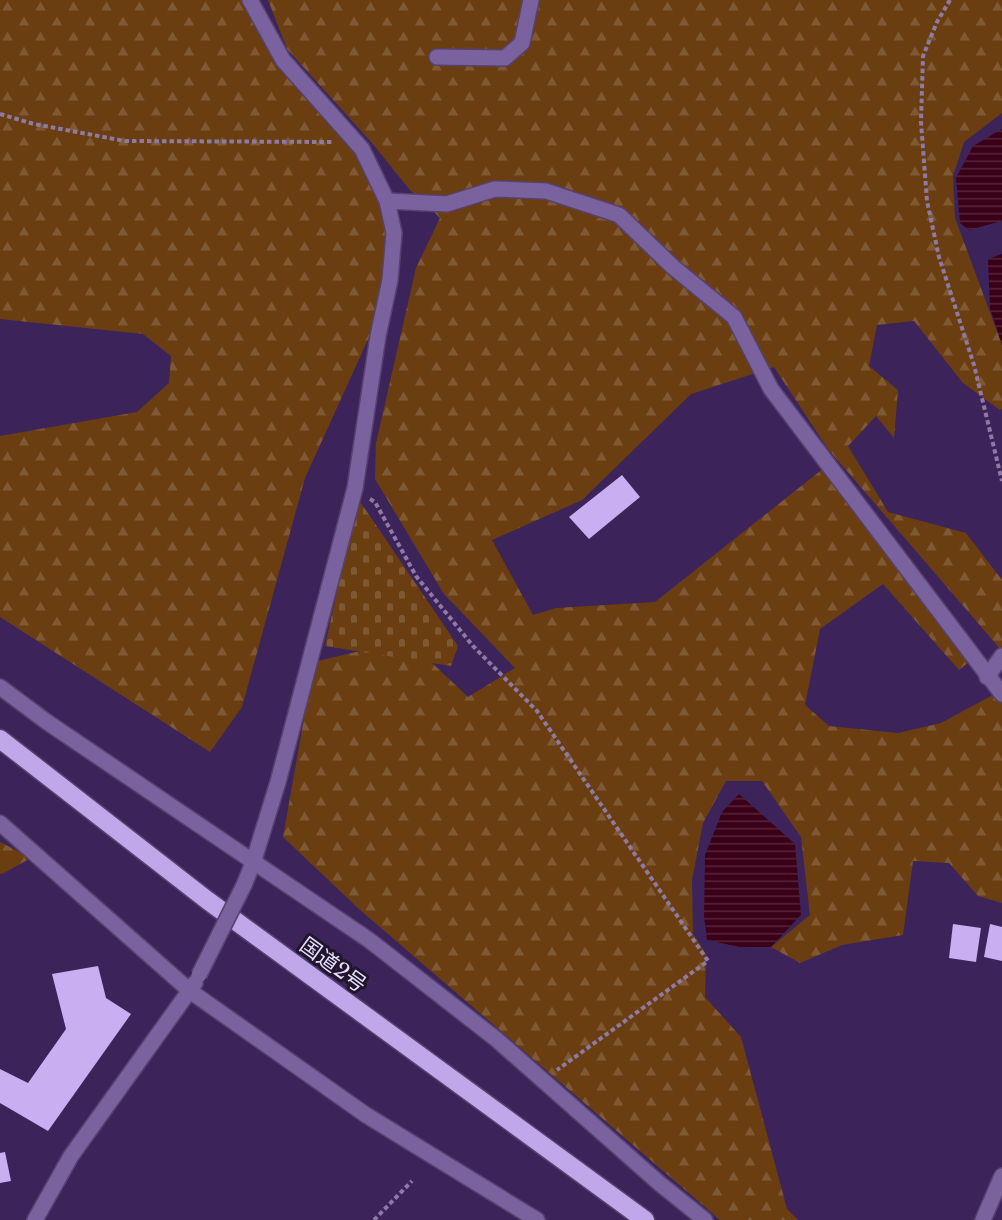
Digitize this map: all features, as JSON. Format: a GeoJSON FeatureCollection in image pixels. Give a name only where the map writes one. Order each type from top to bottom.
{"type":"FeatureCollection","features":[{"type":"Feature","properties":{"kind":"highway","name":"国道2号"},"geometry":{"type":"LineString","coordinates":[[0,740],[207,900],[645,1220]]}},
{"type":"Feature","properties":{"kind":"street"},"geometry":{"type":"LineString","coordinates":[[35,1220],[71,1156],[190,991],[244,885],[253,863],[284,759],[355,488],[378,336],[390,280],[394,233],[387,201],[362,149],[283,60],[250,0]]}},
{"type":"Feature","properties":{"kind":"street"},"geometry":{"type":"LineString","coordinates":[[437,57],[505,58],[522,43],[531,0]]}},
{"type":"Feature","properties":{"kind":"street"},"geometry":{"type":"LineString","coordinates":[[387,201],[447,204],[495,189],[546,191],[619,214],[673,267],[734,317],[771,389],[1002,694]]}},
{"type":"Feature","properties":{"kind":"street"},"geometry":{"type":"LineString","coordinates":[[987,677],[1002,656]]}},
{"type":"Feature","properties":{"kind":"street"},"geometry":{"type":"LineString","coordinates":[[0,687],[46,722],[369,940],[496,1039],[659,1183],[705,1220]]}},
{"type":"Feature","properties":{"kind":"street"},"geometry":{"type":"LineString","coordinates":[[0,823],[6,836],[190,991],[366,1115],[537,1220]]}},
{"type":"Feature","properties":{"kind":"street"},"geometry":{"type":"LineString","coordinates":[[983,1220],[1002,1176]]}},
{"type":"Feature","properties":{"kind":"path"},"geometry":{"type":"LineString","coordinates":[[950,0],[937,22],[923,56],[921,122],[927,201],[939,257],[974,365],[1002,481]]}},
{"type":"Feature","properties":{"kind":"path"},"geometry":{"type":"LineString","coordinates":[[0,114],[34,124],[125,141],[355,142]]}},
{"type":"Feature","properties":{"kind":"path"},"geometry":{"type":"LineString","coordinates":[[355,488],[375,502],[416,576],[473,646],[537,711],[708,961],[553,1073]]}},
{"type":"Feature","properties":{"kind":"path"},"geometry":{"type":"LineString","coordinates":[[374,1220],[412,1181]]}},
{"type":"Feature","properties":{"kind":"green space"},"geometry":{"type":"Polygon","coordinates":[[[0,0],[242,0],[276,65],[355,154],[379,204],[386,233],[382,279],[370,335],[305,478],[242,707],[210,752],[0,617],[0,436],[137,412],[169,383],[171,356],[143,334],[0,319],[0,0]]]}},
{"type":"Feature","properties":{"kind":"green space"},"geometry":{"type":"Polygon","coordinates":[[[268,0],[1002,0],[1002,113],[964,142],[953,176],[955,218],[1002,345],[1002,409],[1000,410],[963,383],[914,321],[877,325],[869,366],[898,390],[894,438],[876,416],[848,446],[888,512],[966,533],[1002,580],[1002,651],[828,449],[774,367],[691,394],[582,500],[492,540],[533,615],[556,608],[655,602],[824,468],[969,662],[959,670],[883,584],[820,629],[805,705],[829,726],[898,733],[941,723],[1002,690],[1002,903],[978,896],[949,863],[913,861],[903,935],[842,945],[800,963],[771,947],[810,915],[801,837],[762,781],[726,781],[703,823],[692,880],[693,934],[706,954],[705,997],[741,1037],[787,1209],[798,1220],[720,1220],[359,909],[283,837],[314,662],[360,651],[428,659],[468,697],[515,668],[444,594],[375,479],[376,443],[416,268],[440,218],[410,190],[372,143],[287,49],[268,0]]]}},
{"type":"Feature","properties":{"kind":"green space"},"geometry":{"type":"Polygon","coordinates":[[[361,503],[458,646],[451,666],[325,646],[354,514],[361,503]]]}},
{"type":"Feature","properties":{"kind":"green space"},"geometry":{"type":"Polygon","coordinates":[[[0,842],[31,858],[0,874],[0,842]]]}},
{"type":"Feature","properties":{"kind":"shaded area"},"geometry":{"type":"Polygon","coordinates":[[[1002,129],[1002,221],[969,230],[960,223],[956,178],[973,146],[1002,129]]]}},
{"type":"Feature","properties":{"kind":"shaded area"},"geometry":{"type":"Polygon","coordinates":[[[1002,254],[1002,345],[990,308],[988,259],[1002,254]]]}},
{"type":"Feature","properties":{"kind":"shaded area"},"geometry":{"type":"Polygon","coordinates":[[[739,794],[795,844],[801,915],[771,947],[740,947],[707,940],[704,916],[705,855],[722,812],[739,794]]]}},
{"type":"Feature","properties":{"kind":"building"},"geometry":{"type":"Polygon","coordinates":[[[622,475],[640,497],[589,539],[569,517],[622,475]]]}},
{"type":"Feature","properties":{"kind":"building"},"geometry":{"type":"Polygon","coordinates":[[[953,924],[981,928],[976,962],[949,958],[953,924]]]}},
{"type":"Feature","properties":{"kind":"building"},"geometry":{"type":"Polygon","coordinates":[[[990,924],[1002,927],[1002,961],[984,957],[990,924]]]}},
{"type":"Feature","properties":{"kind":"building"},"geometry":{"type":"Polygon","coordinates":[[[98,966],[106,998],[131,1014],[48,1131],[0,1103],[0,1069],[28,1083],[66,1029],[52,974],[98,966]]]}},
{"type":"Feature","properties":{"kind":"building"},"geometry":{"type":"Polygon","coordinates":[[[5,1152],[11,1181],[0,1183],[0,1153],[5,1152]]]}}]}
